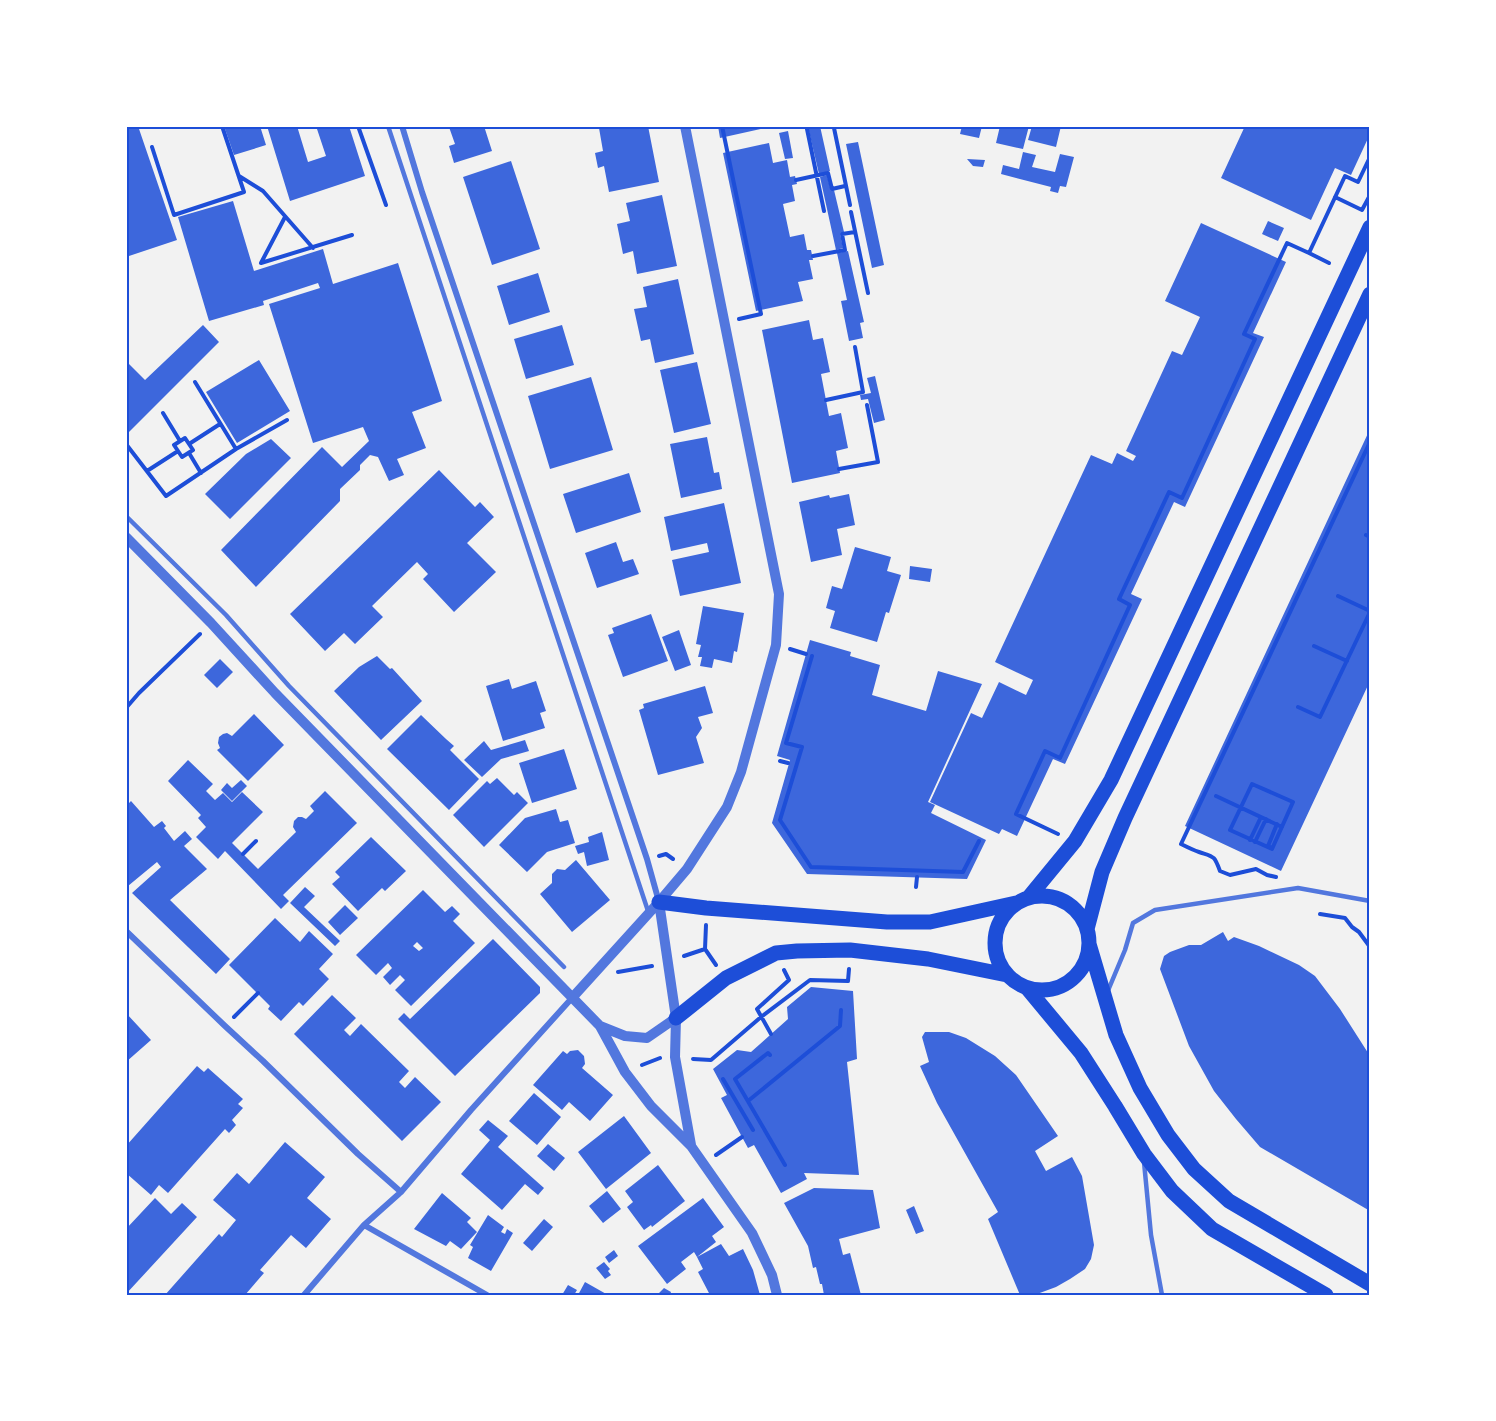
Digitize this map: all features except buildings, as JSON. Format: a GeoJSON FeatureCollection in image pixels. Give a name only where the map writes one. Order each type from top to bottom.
{"type":"FeatureCollection","features":[{"type":"Feature","properties":{"kind":"main road"},"geometry":{"type":"LineString","coordinates":[[1370,227],[1126,752],[1075,841],[1023,900],[1006,912],[999,924],[995,937],[995,950],[1000,963],[1007,975],[1027,988],[1041,990],[1056,988],[1069,981],[1086,959],[1088,937],[1102,872],[1125,818],[1370,294]]}},
{"type":"Feature","properties":{"kind":"main road"},"geometry":{"type":"LineString","coordinates":[[654,908],[706,908],[887,922],[930,922],[1044,896],[1058,898],[1080,915],[1116,1035],[1140,1088],[1168,1135],[1194,1168],[1229,1201],[1370,1284]]}},
{"type":"Feature","properties":{"kind":"main road"},"geometry":{"type":"LineString","coordinates":[[676,1018],[726,978],[776,953],[850,950],[928,959],[1007,975]]}},
{"type":"Feature","properties":{"kind":"main road"},"geometry":{"type":"LineString","coordinates":[[1027,988],[1081,1053],[1144,1154],[1172,1191],[1212,1228],[1326,1295]]}},
{"type":"Feature","properties":{"kind":"street"},"geometry":{"type":"LineString","coordinates":[[402,126],[452,282],[647,860],[676,1018],[675,1057],[691,1146]]}},
{"type":"Feature","properties":{"kind":"street"},"geometry":{"type":"LineString","coordinates":[[304,1295],[364,1225],[402,1192],[471,1110],[687,869],[727,807],[741,772],[776,645],[779,594],[685,126]]}},
{"type":"Feature","properties":{"kind":"street"},"geometry":{"type":"LineString","coordinates":[[126,537],[211,622],[275,693],[600,1026],[626,1072],[645,1098],[691,1146],[752,1233],[772,1275],[777,1295]]}},
{"type":"Feature","properties":{"kind":"street"},"geometry":{"type":"LineString","coordinates":[[126,931],[358,1154],[402,1192]]}},
{"type":"Feature","properties":{"kind":"street"},"geometry":{"type":"LineString","coordinates":[[600,1026],[625,1036],[647,1038],[676,1018]]}},
{"type":"Feature","properties":{"kind":"street"},"geometry":{"type":"LineString","coordinates":[[364,1225],[487,1295]]}},
{"type":"Feature","properties":{"kind":"lane"},"geometry":{"type":"LineString","coordinates":[[388,126],[654,908]]}},
{"type":"Feature","properties":{"kind":"lane"},"geometry":{"type":"LineString","coordinates":[[126,516],[226,615],[289,686],[564,967]]}},
{"type":"Feature","properties":{"kind":"lane"},"geometry":{"type":"LineString","coordinates":[[1105,999],[1125,950],[1133,923],[1155,910],[1298,888],[1370,901]]}},
{"type":"Feature","properties":{"kind":"lane"},"geometry":{"type":"LineString","coordinates":[[1144,1154],[1151,1235],[1162,1295]]}},
{"type":"Feature","properties":{"kind":"path"},"geometry":{"type":"LineString","coordinates":[[152,147],[174,215],[244,192],[222,126]]}},
{"type":"Feature","properties":{"kind":"path"},"geometry":{"type":"LineString","coordinates":[[358,126],[386,205]]}},
{"type":"Feature","properties":{"kind":"path"},"geometry":{"type":"LineString","coordinates":[[722,126],[761,314],[723,322]]}},
{"type":"Feature","properties":{"kind":"path"},"geometry":{"type":"LineString","coordinates":[[834,128],[850,205]]}},
{"type":"Feature","properties":{"kind":"path"},"geometry":{"type":"LineString","coordinates":[[807,129],[824,211]]}},
{"type":"Feature","properties":{"kind":"path"},"geometry":{"type":"LineString","coordinates":[[1309,253],[1345,176],[1358,182],[1370,157]]}},
{"type":"Feature","properties":{"kind":"path"},"geometry":{"type":"LineString","coordinates":[[796,180],[828,173],[832,189],[846,186]]}},
{"type":"Feature","properties":{"kind":"path"},"geometry":{"type":"LineString","coordinates":[[238,176],[263,191],[313,248]]}},
{"type":"Feature","properties":{"kind":"path"},"geometry":{"type":"LineString","coordinates":[[1335,197],[1362,210],[1369,197]]}},
{"type":"Feature","properties":{"kind":"path"},"geometry":{"type":"LineString","coordinates":[[851,212],[868,293]]}},
{"type":"Feature","properties":{"kind":"path"},"geometry":{"type":"LineString","coordinates":[[285,217],[261,264],[352,235]]}},
{"type":"Feature","properties":{"kind":"path"},"geometry":{"type":"LineString","coordinates":[[813,256],[845,250],[842,234],[855,232]]}},
{"type":"Feature","properties":{"kind":"path"},"geometry":{"type":"LineString","coordinates":[[1075,841],[1016,814],[1045,751],[1060,758],[1130,605],[1119,599],[1169,492],[1182,498],[1256,339],[1244,334],[1287,243],[1329,263]]}},
{"type":"Feature","properties":{"kind":"path"},"geometry":{"type":"LineString","coordinates":[[826,400],[863,392],[855,347]]}},
{"type":"Feature","properties":{"kind":"path"},"geometry":{"type":"LineString","coordinates":[[195,382],[236,449]]}},
{"type":"Feature","properties":{"kind":"path"},"geometry":{"type":"LineString","coordinates":[[839,469],[878,462],[867,405]]}},
{"type":"Feature","properties":{"kind":"path"},"geometry":{"type":"LineString","coordinates":[[163,413],[180,441]]}},
{"type":"Feature","properties":{"kind":"path"},"geometry":{"type":"LineString","coordinates":[[126,444],[166,496],[236,449],[287,420]]}},
{"type":"Feature","properties":{"kind":"path"},"geometry":{"type":"LineString","coordinates":[[189,444],[220,424]]}},
{"type":"Feature","properties":{"kind":"path"},"geometry":{"type":"LineString","coordinates":[[185,438],[193,450],[182,457],[174,445],[180,441],[185,438]]}},
{"type":"Feature","properties":{"kind":"path"},"geometry":{"type":"LineString","coordinates":[[1278,877],[1256,868],[1230,875],[1220,871],[1216,860],[1210,855],[1181,844],[1370,442]]}},
{"type":"Feature","properties":{"kind":"path"},"geometry":{"type":"LineString","coordinates":[[147,471],[178,451]]}},
{"type":"Feature","properties":{"kind":"path"},"geometry":{"type":"LineString","coordinates":[[189,453],[201,472]]}},
{"type":"Feature","properties":{"kind":"path"},"geometry":{"type":"LineString","coordinates":[[1298,706],[1320,717],[1370,612],[1338,596]]}},
{"type":"Feature","properties":{"kind":"path"},"geometry":{"type":"LineString","coordinates":[[126,708],[194,639]]}},
{"type":"Feature","properties":{"kind":"path"},"geometry":{"type":"LineString","coordinates":[[1314,646],[1347,661]]}},
{"type":"Feature","properties":{"kind":"path"},"geometry":{"type":"LineString","coordinates":[[812,656],[786,743],[802,747],[780,820],[811,867],[963,872],[979,841]]}},
{"type":"Feature","properties":{"kind":"path"},"geometry":{"type":"LineString","coordinates":[[780,761],[788,763]]}},
{"type":"Feature","properties":{"kind":"path"},"geometry":{"type":"LineString","coordinates":[[1252,783],[1293,802],[1268,846],[1271,848],[1280,826],[1272,849],[1230,830],[1252,783]]}},
{"type":"Feature","properties":{"kind":"path"},"geometry":{"type":"LineString","coordinates":[[1216,796],[1280,826]]}},
{"type":"Feature","properties":{"kind":"path"},"geometry":{"type":"LineString","coordinates":[[1252,841],[1263,818]]}},
{"type":"Feature","properties":{"kind":"path"},"geometry":{"type":"LineString","coordinates":[[243,854],[256,841]]}},
{"type":"Feature","properties":{"kind":"path"},"geometry":{"type":"LineString","coordinates":[[656,857],[666,854],[674,860]]}},
{"type":"Feature","properties":{"kind":"path"},"geometry":{"type":"LineString","coordinates":[[916,887],[917,878]]}},
{"type":"Feature","properties":{"kind":"path"},"geometry":{"type":"LineString","coordinates":[[1320,914],[1345,918],[1370,947]]}},
{"type":"Feature","properties":{"kind":"path"},"geometry":{"type":"LineString","coordinates":[[706,921],[705,949],[719,968]]}},
{"type":"Feature","properties":{"kind":"path"},"geometry":{"type":"LineString","coordinates":[[681,957],[705,949]]}},
{"type":"Feature","properties":{"kind":"path"},"geometry":{"type":"LineString","coordinates":[[615,973],[654,965]]}},
{"type":"Feature","properties":{"kind":"path"},"geometry":{"type":"LineString","coordinates":[[771,1034],[757,1010],[789,980]]}},
{"type":"Feature","properties":{"kind":"path"},"geometry":{"type":"LineString","coordinates":[[693,1059],[711,1060],[761,1017],[810,980],[839,981]]}},
{"type":"Feature","properties":{"kind":"path"},"geometry":{"type":"LineString","coordinates":[[247,1004],[258,993]]}},
{"type":"Feature","properties":{"kind":"path"},"geometry":{"type":"LineString","coordinates":[[748,1101],[840,1026],[841,1010]]}},
{"type":"Feature","properties":{"kind":"path"},"geometry":{"type":"LineString","coordinates":[[770,1055],[768,1053],[735,1079],[785,1165]]}},
{"type":"Feature","properties":{"kind":"path"},"geometry":{"type":"LineString","coordinates":[[636,1068],[663,1056]]}},
{"type":"Feature","properties":{"kind":"path"},"geometry":{"type":"LineString","coordinates":[[723,1079],[753,1130]]}},
{"type":"Feature","properties":{"kind":"path"},"geometry":{"type":"LineString","coordinates":[[703,1164],[742,1137]]}}]}
